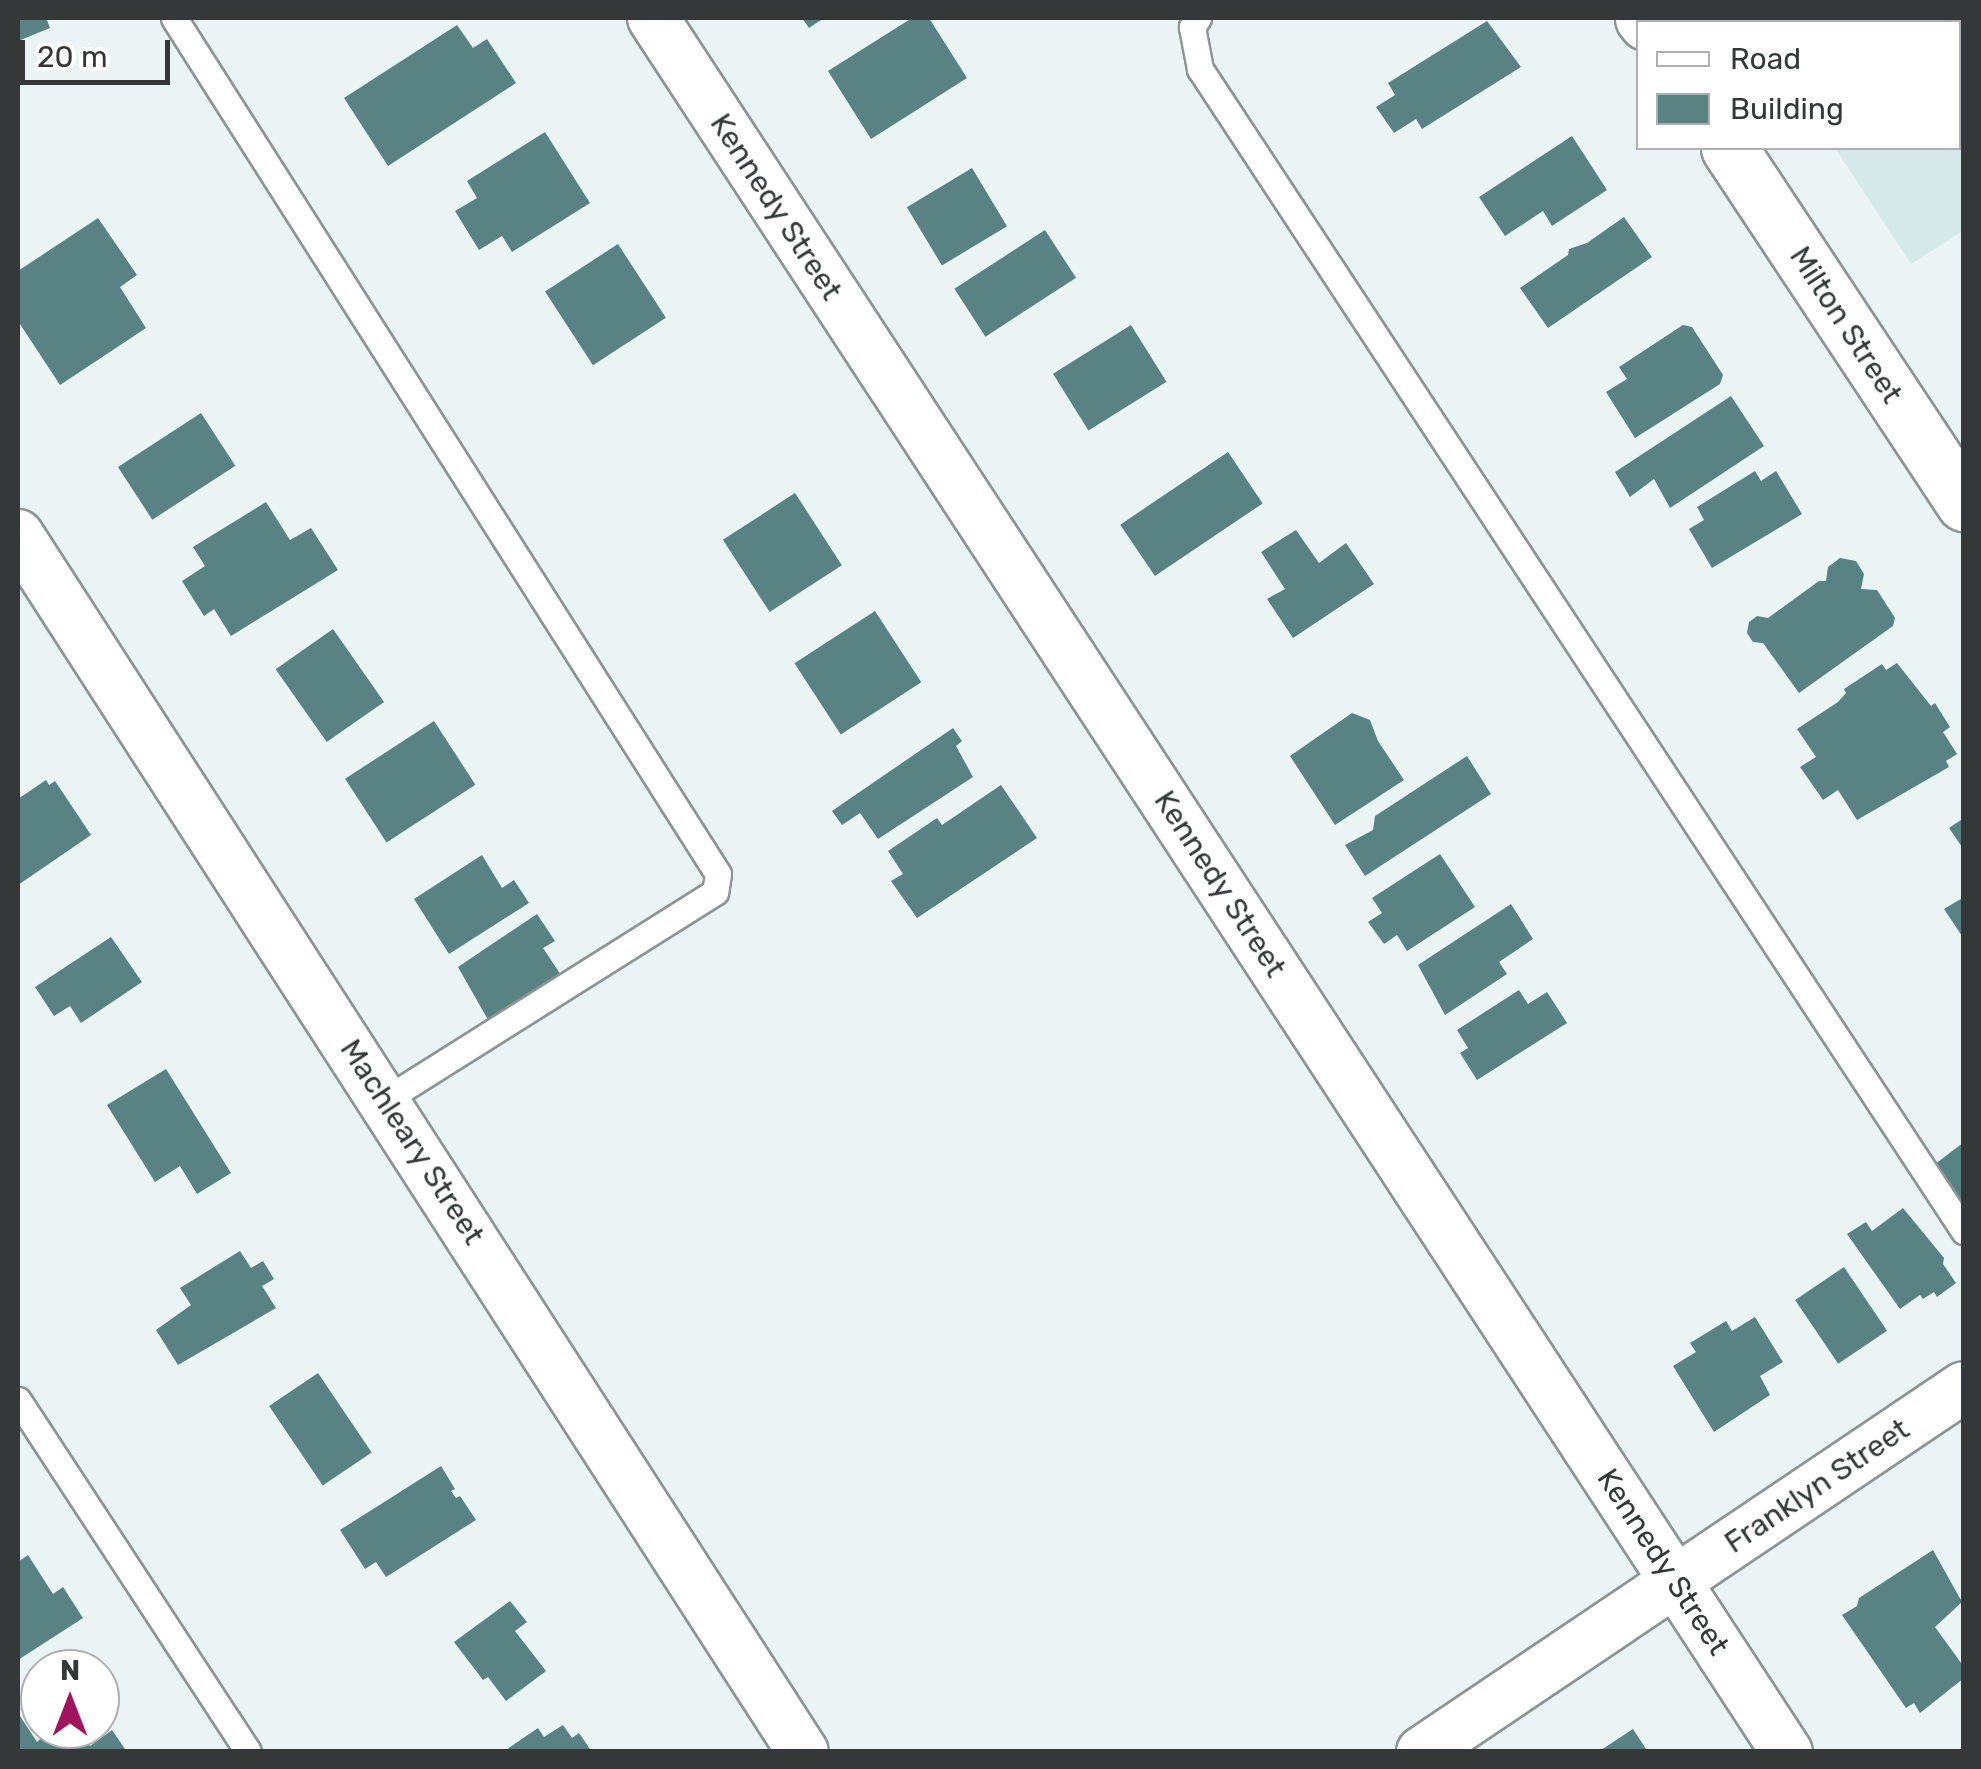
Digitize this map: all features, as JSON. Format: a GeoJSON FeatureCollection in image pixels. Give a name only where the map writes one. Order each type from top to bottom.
{"type":"FeatureCollection","features":[{"type":"Feature","properties":{"kind":"street","name":"Kennedy Street"},"geometry":{"type":"LineString","coordinates":[[653,18],[1787,1752]]}},
{"type":"Feature","properties":{"kind":"street","name":"Milton Street"},"geometry":{"type":"LineString","coordinates":[[1730,150],[1964,503]]}},
{"type":"Feature","properties":{"kind":"street","name":"Machleary Street"},"geometry":{"type":"LineString","coordinates":[[18,534],[803,1752]]}},
{"type":"Feature","properties":{"kind":"street","name":"Franklyn Street"},"geometry":{"type":"LineString","coordinates":[[1422,1752],[1964,1388]]}},
{"type":"Feature","properties":{"kind":"lane"},"geometry":{"type":"LineString","coordinates":[[174,18],[718,874],[716,892],[384,1100]]}},
{"type":"Feature","properties":{"kind":"lane"},"geometry":{"type":"LineString","coordinates":[[1198,18],[1192,27],[1200,69],[1964,1231]]}},
{"type":"Feature","properties":{"kind":"lane"},"geometry":{"type":"LineString","coordinates":[[18,1400],[248,1752]]}},
{"type":"Feature","properties":{"kind":"shaded area"},"geometry":{"type":"Polygon","coordinates":[[[1963,18],[1963,231],[1911,264],[1836,150],[1961,150],[1961,20],[1754,20],[1963,18]]]}},
{"type":"Feature","properties":{"kind":"building"},"geometry":{"type":"Polygon","coordinates":[[[18,18],[46,18],[50,28],[18,41],[18,18]]]}},
{"type":"Feature","properties":{"kind":"building"},"geometry":{"type":"Polygon","coordinates":[[[802,18],[824,18],[809,28],[802,18]]]}},
{"type":"Feature","properties":{"kind":"building"},"geometry":{"type":"Polygon","coordinates":[[[912,18],[929,18],[967,78],[871,139],[828,71],[912,18]]]}},
{"type":"Feature","properties":{"kind":"building"},"geometry":{"type":"Polygon","coordinates":[[[1487,21],[1521,67],[1422,129],[1416,119],[1394,133],[1376,107],[1395,95],[1388,83],[1487,21]]]}},
{"type":"Feature","properties":{"kind":"building"},"geometry":{"type":"Polygon","coordinates":[[[457,25],[473,48],[487,39],[516,83],[388,166],[344,98],[457,25]]]}},
{"type":"Feature","properties":{"kind":"building"},"geometry":{"type":"Polygon","coordinates":[[[545,132],[590,203],[512,252],[502,236],[479,250],[455,211],[477,198],[467,181],[545,132]]]}},
{"type":"Feature","properties":{"kind":"building"},"geometry":{"type":"Polygon","coordinates":[[[1572,136],[1607,190],[1552,226],[1543,211],[1505,236],[1479,197],[1572,136]]]}},
{"type":"Feature","properties":{"kind":"building"},"geometry":{"type":"Polygon","coordinates":[[[972,168],[1007,226],[942,265],[907,207],[972,168]]]}},
{"type":"Feature","properties":{"kind":"building"},"geometry":{"type":"Polygon","coordinates":[[[1624,217],[1652,257],[1548,328],[1520,288],[1568,255],[1569,249],[1587,243],[1624,217]]]}},
{"type":"Feature","properties":{"kind":"building"},"geometry":{"type":"Polygon","coordinates":[[[98,218],[137,275],[120,287],[146,328],[60,385],[18,321],[18,271],[98,218]]]}},
{"type":"Feature","properties":{"kind":"building"},"geometry":{"type":"Polygon","coordinates":[[[1045,230],[1076,278],[985,337],[954,289],[1045,230]]]}},
{"type":"Feature","properties":{"kind":"building"},"geometry":{"type":"Polygon","coordinates":[[[618,244],[666,318],[593,365],[545,291],[618,244]]]}},
{"type":"Feature","properties":{"kind":"building"},"geometry":{"type":"Polygon","coordinates":[[[1131,325],[1167,382],[1088,431],[1053,374],[1131,325]]]}},
{"type":"Feature","properties":{"kind":"building"},"geometry":{"type":"Polygon","coordinates":[[[1683,325],[1692,327],[1723,375],[1720,384],[1635,438],[1606,392],[1627,379],[1619,367],[1683,325]]]}},
{"type":"Feature","properties":{"kind":"building"},"geometry":{"type":"Polygon","coordinates":[[[1731,396],[1764,446],[1670,508],[1654,479],[1630,497],[1615,472],[1731,396]]]}},
{"type":"Feature","properties":{"kind":"building"},"geometry":{"type":"Polygon","coordinates":[[[201,413],[235,466],[152,520],[118,467],[201,413]]]}},
{"type":"Feature","properties":{"kind":"building"},"geometry":{"type":"Polygon","coordinates":[[[1228,452],[1263,503],[1155,576],[1120,525],[1228,452]]]}},
{"type":"Feature","properties":{"kind":"building"},"geometry":{"type":"Polygon","coordinates":[[[1755,471],[1761,481],[1776,471],[1802,514],[1712,568],[1689,529],[1704,520],[1697,507],[1755,471]]]}},
{"type":"Feature","properties":{"kind":"building"},"geometry":{"type":"Polygon","coordinates":[[[795,493],[842,565],[770,612],[723,540],[795,493]]]}},
{"type":"Feature","properties":{"kind":"building"},"geometry":{"type":"Polygon","coordinates":[[[266,502],[290,540],[311,528],[338,570],[231,636],[214,609],[204,616],[182,581],[205,566],[193,547],[266,502]]]}},
{"type":"Feature","properties":{"kind":"building"},"geometry":{"type":"Polygon","coordinates":[[[1296,530],[1319,563],[1346,543],[1374,584],[1293,638],[1267,599],[1285,589],[1261,552],[1296,530]]]}},
{"type":"Feature","properties":{"kind":"building"},"geometry":{"type":"Polygon","coordinates":[[[1840,558],[1856,561],[1864,574],[1861,589],[1877,590],[1895,618],[1893,626],[1799,693],[1763,643],[1753,642],[1747,633],[1749,622],[1757,616],[1768,618],[1819,581],[1826,581],[1828,567],[1840,558]]]}},
{"type":"Feature","properties":{"kind":"building"},"geometry":{"type":"Polygon","coordinates":[[[875,611],[921,682],[841,735],[794,663],[875,611]]]}},
{"type":"Feature","properties":{"kind":"building"},"geometry":{"type":"Polygon","coordinates":[[[333,629],[384,702],[327,742],[276,669],[333,629]]]}},
{"type":"Feature","properties":{"kind":"building"},"geometry":{"type":"Polygon","coordinates":[[[1897,663],[1931,706],[1935,703],[1950,727],[1943,732],[1957,754],[1946,761],[1949,767],[1857,820],[1838,790],[1823,800],[1800,767],[1816,757],[1797,729],[1838,702],[1846,693],[1844,689],[1882,664],[1886,670],[1897,663]]]}},
{"type":"Feature","properties":{"kind":"building"},"geometry":{"type":"Polygon","coordinates":[[[1352,713],[1370,720],[1378,741],[1404,780],[1335,825],[1290,756],[1352,713]]]}},
{"type":"Feature","properties":{"kind":"building"},"geometry":{"type":"Polygon","coordinates":[[[434,721],[475,785],[386,842],[345,779],[434,721]]]}},
{"type":"Feature","properties":{"kind":"building"},"geometry":{"type":"Polygon","coordinates":[[[953,728],[962,741],[956,746],[973,777],[878,839],[860,813],[842,825],[832,811],[953,728]]]}},
{"type":"Feature","properties":{"kind":"building"},"geometry":{"type":"Polygon","coordinates":[[[1467,756],[1491,794],[1365,876],[1345,845],[1373,830],[1375,816],[1467,756]]]}},
{"type":"Feature","properties":{"kind":"building"},"geometry":{"type":"Polygon","coordinates":[[[46,780],[49,785],[55,781],[91,835],[18,885],[18,799],[46,780]]]}},
{"type":"Feature","properties":{"kind":"building"},"geometry":{"type":"Polygon","coordinates":[[[1001,785],[1037,838],[917,918],[891,881],[903,874],[888,851],[937,818],[942,825],[1001,785]]]}},
{"type":"Feature","properties":{"kind":"building"},"geometry":{"type":"Polygon","coordinates":[[[1964,818],[1964,850],[1949,828],[1964,818]]]}},
{"type":"Feature","properties":{"kind":"building"},"geometry":{"type":"Polygon","coordinates":[[[1440,854],[1475,907],[1407,951],[1397,935],[1384,944],[1368,922],[1382,913],[1372,898],[1440,854]]]}},
{"type":"Feature","properties":{"kind":"building"},"geometry":{"type":"Polygon","coordinates":[[[482,855],[502,888],[514,880],[529,903],[449,954],[414,899],[482,855]]]}},
{"type":"Feature","properties":{"kind":"building"},"geometry":{"type":"Polygon","coordinates":[[[1964,897],[1964,939],[1944,909],[1964,897]]]}},
{"type":"Feature","properties":{"kind":"building"},"geometry":{"type":"Polygon","coordinates":[[[1511,904],[1533,939],[1499,962],[1507,974],[1445,1015],[1418,965],[1511,904]]]}},
{"type":"Feature","properties":{"kind":"building"},"geometry":{"type":"Polygon","coordinates":[[[537,914],[555,941],[543,948],[561,975],[493,1020],[487,1018],[458,967],[537,914]]]}},
{"type":"Feature","properties":{"kind":"building"},"geometry":{"type":"Polygon","coordinates":[[[111,937],[142,982],[81,1023],[70,1006],[54,1016],[35,987],[111,937]]]}},
{"type":"Feature","properties":{"kind":"building"},"geometry":{"type":"Polygon","coordinates":[[[1519,990],[1528,1004],[1547,992],[1567,1023],[1477,1080],[1460,1053],[1468,1048],[1457,1030],[1519,990]]]}},
{"type":"Feature","properties":{"kind":"building"},"geometry":{"type":"Polygon","coordinates":[[[166,1069],[231,1173],[197,1194],[180,1166],[155,1182],[107,1105],[166,1069]]]}},
{"type":"Feature","properties":{"kind":"building"},"geometry":{"type":"Polygon","coordinates":[[[1964,1142],[1964,1200],[1959,1203],[1934,1165],[1964,1142]]]}},
{"type":"Feature","properties":{"kind":"building"},"geometry":{"type":"Polygon","coordinates":[[[1903,1208],[1944,1258],[1943,1264],[1956,1283],[1937,1297],[1934,1292],[1923,1299],[1920,1295],[1900,1309],[1847,1234],[1866,1222],[1872,1231],[1903,1208]]]}},
{"type":"Feature","properties":{"kind":"building"},"geometry":{"type":"Polygon","coordinates":[[[240,1251],[251,1268],[263,1261],[274,1279],[262,1286],[276,1308],[178,1365],[156,1330],[191,1305],[180,1288],[240,1251]]]}},
{"type":"Feature","properties":{"kind":"building"},"geometry":{"type":"Polygon","coordinates":[[[1844,1267],[1887,1331],[1838,1364],[1795,1300],[1844,1267]]]}},
{"type":"Feature","properties":{"kind":"building"},"geometry":{"type":"Polygon","coordinates":[[[1755,1317],[1783,1362],[1760,1376],[1770,1395],[1714,1432],[1673,1366],[1696,1352],[1690,1343],[1726,1321],[1732,1331],[1755,1317]]]}},
{"type":"Feature","properties":{"kind":"building"},"geometry":{"type":"Polygon","coordinates":[[[318,1373],[372,1453],[323,1486],[269,1406],[318,1373]]]}},
{"type":"Feature","properties":{"kind":"building"},"geometry":{"type":"Polygon","coordinates":[[[441,1466],[455,1489],[451,1491],[456,1498],[460,1496],[476,1520],[386,1577],[376,1562],[365,1569],[340,1530],[441,1466]]]}},
{"type":"Feature","properties":{"kind":"building"},"geometry":{"type":"Polygon","coordinates":[[[1933,1550],[1962,1602],[1935,1627],[1964,1667],[1964,1678],[1920,1713],[1914,1703],[1906,1708],[1842,1615],[1857,1606],[1859,1598],[1933,1550]]]}},
{"type":"Feature","properties":{"kind":"building"},"geometry":{"type":"Polygon","coordinates":[[[28,1555],[53,1594],[63,1587],[83,1618],[35,1649],[20,1649],[18,1660],[18,1562],[28,1555]]]}},
{"type":"Feature","properties":{"kind":"building"},"geometry":{"type":"Polygon","coordinates":[[[510,1601],[527,1622],[515,1631],[546,1671],[506,1701],[488,1677],[483,1680],[454,1642],[510,1601]]]}},
{"type":"Feature","properties":{"kind":"building"},"geometry":{"type":"Polygon","coordinates":[[[18,1713],[20,1749],[120,1749],[120,1742],[127,1752],[18,1752],[18,1713]]]}},
{"type":"Feature","properties":{"kind":"building"},"geometry":{"type":"Polygon","coordinates":[[[563,1725],[572,1738],[579,1733],[592,1752],[503,1752],[538,1728],[544,1737],[563,1725]]]}},
{"type":"Feature","properties":{"kind":"building"},"geometry":{"type":"Polygon","coordinates":[[[1633,1729],[1648,1752],[1598,1752],[1633,1729]]]}}]}
